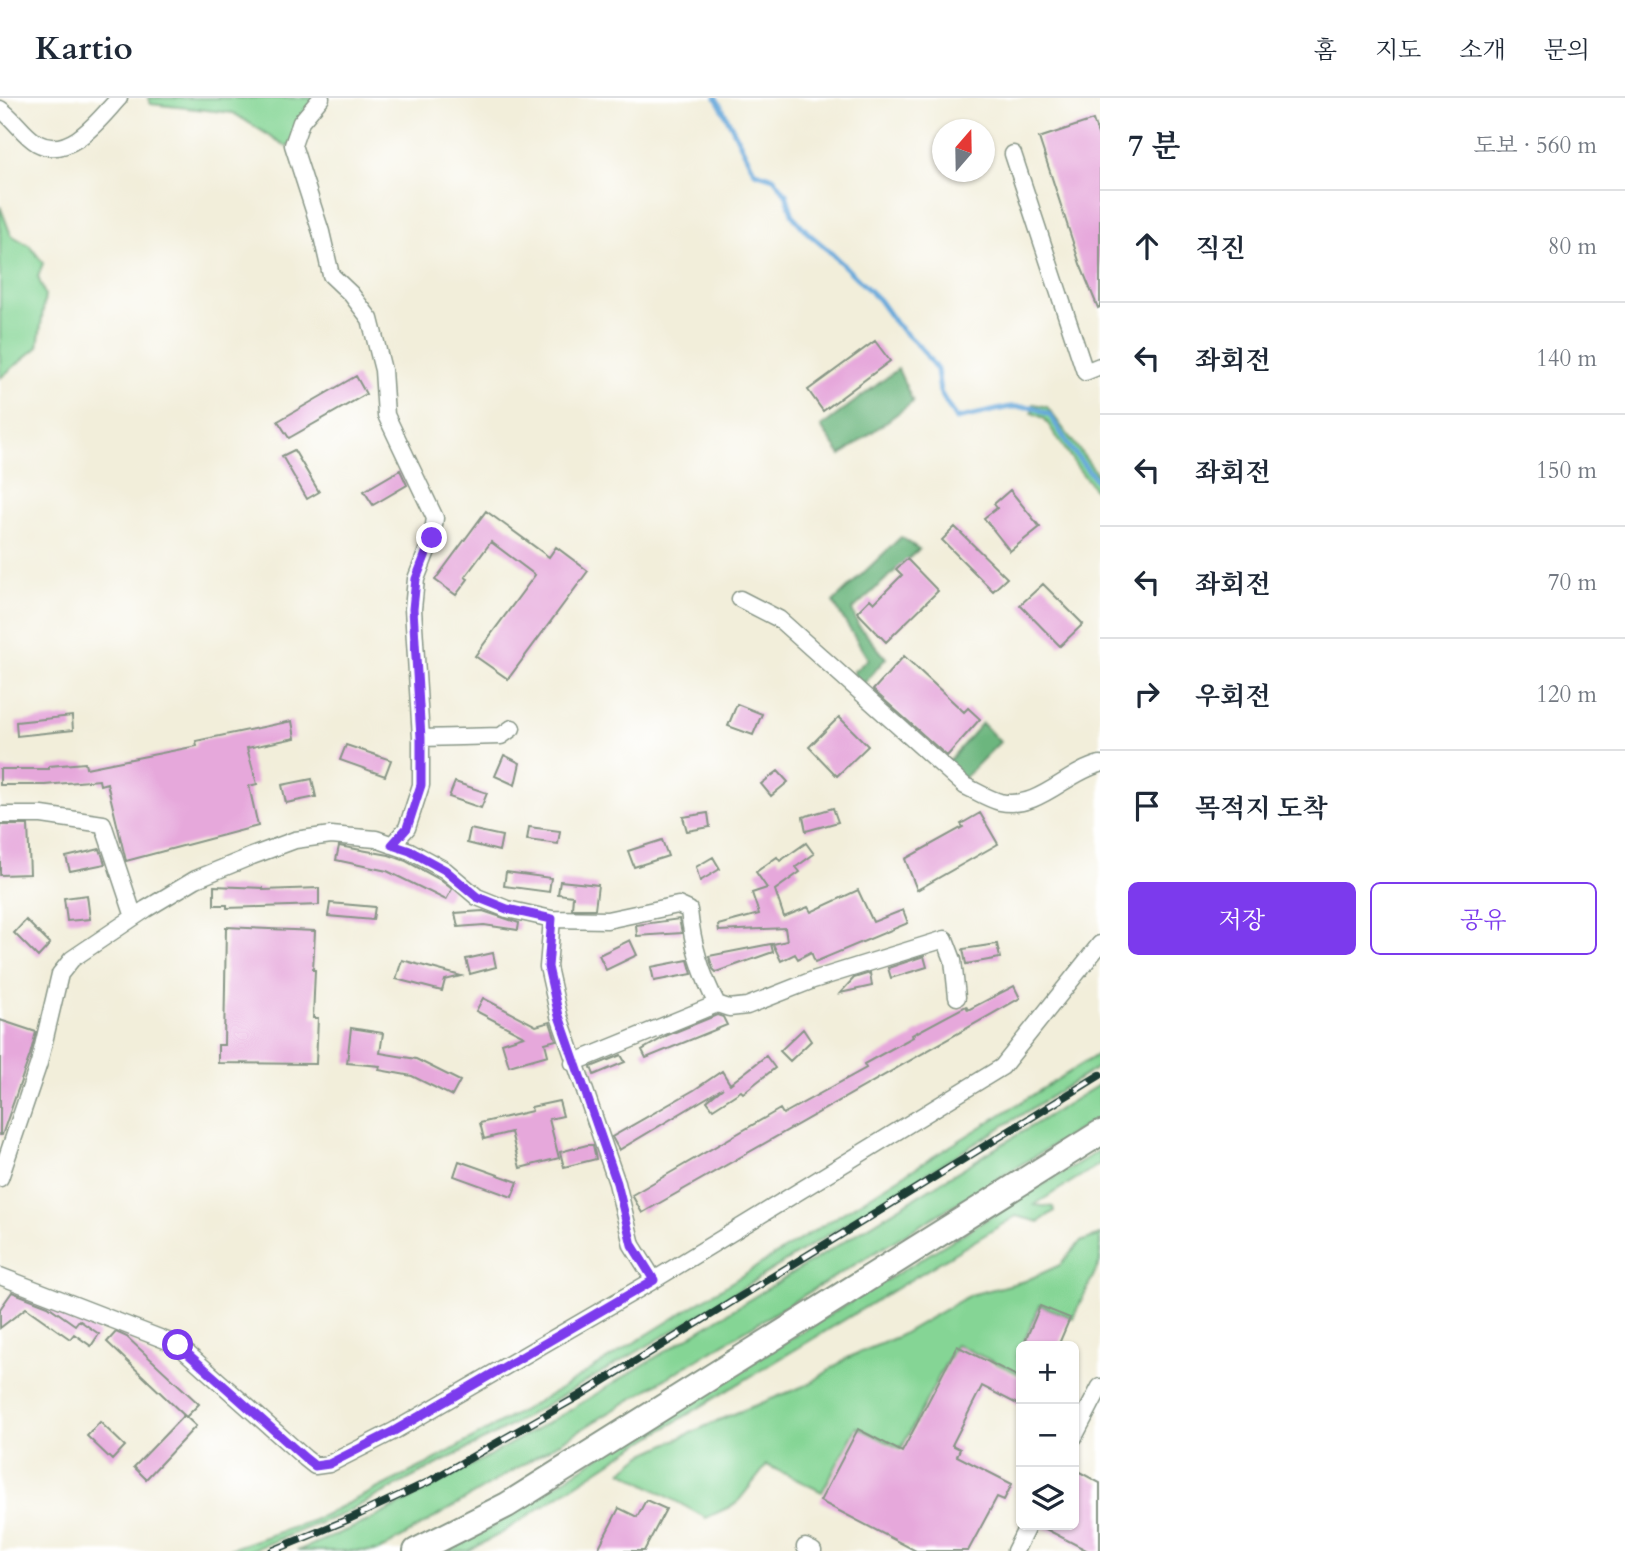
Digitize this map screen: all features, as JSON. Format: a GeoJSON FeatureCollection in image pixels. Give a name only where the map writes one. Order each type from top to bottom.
{"type":"FeatureCollection","features":[{"type":"Feature","properties":{"kind":"main road"},"geometry":{"type":"LineString","coordinates":[[415,1551],[507,1505],[1100,1133]]}},
{"type":"Feature","properties":{"kind":"street"},"geometry":{"type":"LineString","coordinates":[[0,109],[38,144],[67,145],[83,135],[119,98]]}},
{"type":"Feature","properties":{"kind":"street"},"geometry":{"type":"LineString","coordinates":[[321,98],[301,122],[293,145],[321,232],[331,275],[351,294],[370,319],[383,370],[386,415],[435,518],[432,538],[416,579],[413,609],[421,738],[421,785],[407,828],[392,845]]}},
{"type":"Feature","properties":{"kind":"street"},"geometry":{"type":"LineString","coordinates":[[1013,154],[1085,372],[1100,366]]}},
{"type":"Feature","properties":{"kind":"street"},"geometry":{"type":"LineString","coordinates":[[740,599],[779,619],[965,786],[1000,802],[1030,802],[1080,772],[1100,764]]}},
{"type":"Feature","properties":{"kind":"street"},"geometry":{"type":"LineString","coordinates":[[421,738],[501,736],[512,727]]}},
{"type":"Feature","properties":{"kind":"street"},"geometry":{"type":"LineString","coordinates":[[0,815],[42,815],[103,824],[134,917]]}},
{"type":"Feature","properties":{"kind":"street"},"geometry":{"type":"LineString","coordinates":[[0,1178],[39,1063],[60,974],[72,959],[196,879],[295,840],[331,835],[376,839],[410,851],[445,870],[477,897],[507,909],[552,919],[607,920],[678,905],[689,910],[694,943],[708,987],[717,1004]]}},
{"type":"Feature","properties":{"kind":"street"},"geometry":{"type":"LineString","coordinates":[[552,919],[548,967],[552,992],[573,1063],[617,1183],[632,1245],[654,1280]]}},
{"type":"Feature","properties":{"kind":"street"},"geometry":{"type":"LineString","coordinates":[[573,1063],[717,1004],[729,1008],[747,1006],[813,980],[945,939],[953,960],[957,997]]}},
{"type":"Feature","properties":{"kind":"street"},"geometry":{"type":"LineString","coordinates":[[0,1276],[178,1345],[315,1466],[329,1464],[394,1431],[654,1280],[1002,1067],[1100,944]]}},
{"type":"Feature","properties":{"kind":"street"},"geometry":{"type":"LineString","coordinates":[[1079,1427],[1100,1387]]}},
{"type":"Feature","properties":{"kind":"street"},"geometry":{"type":"LineString","coordinates":[[1014,1551],[1025,1530]]}},
{"type":"Feature","properties":{"kind":"green space"},"geometry":{"type":"Polygon","coordinates":[[[148,98],[317,98],[288,147],[233,113],[151,104],[148,98]]]}},
{"type":"Feature","properties":{"kind":"green space"},"geometry":{"type":"Polygon","coordinates":[[[0,206],[11,235],[30,246],[43,263],[38,277],[45,295],[38,347],[0,378],[0,206]]]}},
{"type":"Feature","properties":{"kind":"green space"},"geometry":{"type":"Polygon","coordinates":[[[898,369],[913,402],[841,455],[821,427],[898,369]]]}},
{"type":"Feature","properties":{"kind":"green space"},"geometry":{"type":"Polygon","coordinates":[[[1034,404],[1047,407],[1100,478],[1100,496],[1044,418],[1032,413],[1034,404]]]}},
{"type":"Feature","properties":{"kind":"green space"},"geometry":{"type":"Polygon","coordinates":[[[901,537],[919,549],[852,610],[858,625],[886,658],[860,688],[853,672],[868,659],[833,602],[901,537]]]}},
{"type":"Feature","properties":{"kind":"green space"},"geometry":{"type":"Polygon","coordinates":[[[982,723],[1000,742],[962,780],[946,764],[982,723]]]}},
{"type":"Feature","properties":{"kind":"green space"},"geometry":{"type":"Polygon","coordinates":[[[1100,1053],[1100,1066],[683,1325],[505,1429],[343,1514],[249,1551],[224,1551],[314,1520],[425,1465],[555,1392],[1100,1053]]]}},
{"type":"Feature","properties":{"kind":"green space"},"geometry":{"type":"Polygon","coordinates":[[[1100,1084],[1100,1117],[386,1547],[378,1551],[297,1551],[366,1522],[565,1413],[1100,1084]]]}},
{"type":"Feature","properties":{"kind":"green space"},"geometry":{"type":"Polygon","coordinates":[[[1100,1150],[1100,1164],[1034,1205],[1053,1207],[1054,1211],[1039,1222],[1016,1216],[629,1450],[500,1534],[468,1551],[447,1551],[490,1528],[626,1439],[1100,1150]]]}},
{"type":"Feature","properties":{"kind":"green space"},"geometry":{"type":"Polygon","coordinates":[[[1100,1235],[1100,1262],[1073,1318],[1040,1305],[1024,1341],[1016,1341],[1016,1373],[956,1344],[901,1449],[857,1427],[822,1492],[767,1465],[736,1504],[706,1518],[622,1471],[642,1455],[726,1417],[809,1384],[847,1358],[897,1337],[970,1295],[1025,1281],[1060,1265],[1080,1242],[1100,1235]]]}},
{"type":"Feature","properties":{"kind":"building"},"geometry":{"type":"Polygon","coordinates":[[[1093,120],[1100,140],[1098,308],[1080,264],[1039,138],[1093,120]]]}},
{"type":"Feature","properties":{"kind":"building"},"geometry":{"type":"Polygon","coordinates":[[[875,341],[890,361],[823,411],[808,390],[875,341]]]}},
{"type":"Feature","properties":{"kind":"building"},"geometry":{"type":"Polygon","coordinates":[[[356,376],[366,394],[289,438],[278,421],[356,376]]]}},
{"type":"Feature","properties":{"kind":"building"},"geometry":{"type":"Polygon","coordinates":[[[294,450],[319,492],[307,499],[282,456],[294,450]]]}},
{"type":"Feature","properties":{"kind":"building"},"geometry":{"type":"Polygon","coordinates":[[[400,470],[407,485],[373,505],[364,491],[400,470]]]}},
{"type":"Feature","properties":{"kind":"building"},"geometry":{"type":"Polygon","coordinates":[[[1010,490],[1040,527],[1010,551],[984,518],[997,508],[994,504],[1010,490]]]}},
{"type":"Feature","properties":{"kind":"building"},"geometry":{"type":"Polygon","coordinates":[[[486,511],[549,557],[556,547],[588,571],[508,679],[475,656],[535,575],[491,542],[465,577],[468,579],[456,595],[435,580],[486,511]]]}},
{"type":"Feature","properties":{"kind":"building"},"geometry":{"type":"Polygon","coordinates":[[[955,527],[1007,578],[993,591],[942,540],[955,527]]]}},
{"type":"Feature","properties":{"kind":"building"},"geometry":{"type":"Polygon","coordinates":[[[907,559],[938,591],[886,642],[857,612],[870,599],[874,603],[902,575],[896,569],[907,559]]]}},
{"type":"Feature","properties":{"kind":"building"},"geometry":{"type":"Polygon","coordinates":[[[1043,584],[1083,624],[1060,646],[1020,605],[1043,584]]]}},
{"type":"Feature","properties":{"kind":"building"},"geometry":{"type":"Polygon","coordinates":[[[904,656],[964,712],[968,708],[980,719],[947,756],[873,690],[904,656]]]}},
{"type":"Feature","properties":{"kind":"building"},"geometry":{"type":"Polygon","coordinates":[[[737,704],[762,714],[753,735],[728,726],[737,704]]]}},
{"type":"Feature","properties":{"kind":"building"},"geometry":{"type":"Polygon","coordinates":[[[72,716],[73,730],[17,736],[16,722],[72,716]]]}},
{"type":"Feature","properties":{"kind":"building"},"geometry":{"type":"Polygon","coordinates":[[[839,717],[868,746],[837,776],[809,747],[839,717]]]}},
{"type":"Feature","properties":{"kind":"building"},"geometry":{"type":"Polygon","coordinates":[[[292,721],[295,738],[247,748],[257,784],[249,786],[258,826],[126,861],[107,783],[100,785],[99,780],[45,785],[0,785],[0,769],[49,769],[49,766],[85,763],[86,768],[197,746],[196,741],[292,721]]]}},
{"type":"Feature","properties":{"kind":"building"},"geometry":{"type":"Polygon","coordinates":[[[346,745],[391,760],[385,776],[340,760],[346,745]]]}},
{"type":"Feature","properties":{"kind":"building"},"geometry":{"type":"Polygon","coordinates":[[[504,755],[520,763],[515,785],[495,776],[504,755]]]}},
{"type":"Feature","properties":{"kind":"building"},"geometry":{"type":"Polygon","coordinates":[[[778,771],[788,782],[771,796],[761,784],[778,771]]]}},
{"type":"Feature","properties":{"kind":"building"},"geometry":{"type":"Polygon","coordinates":[[[312,779],[316,797],[286,803],[282,785],[312,779]]]}},
{"type":"Feature","properties":{"kind":"building"},"geometry":{"type":"Polygon","coordinates":[[[455,782],[487,793],[481,808],[449,797],[455,782]]]}},
{"type":"Feature","properties":{"kind":"building"},"geometry":{"type":"Polygon","coordinates":[[[833,808],[838,822],[806,831],[803,817],[833,808]]]}},
{"type":"Feature","properties":{"kind":"building"},"geometry":{"type":"Polygon","coordinates":[[[708,813],[710,827],[687,831],[683,817],[708,813]]]}},
{"type":"Feature","properties":{"kind":"building"},"geometry":{"type":"Polygon","coordinates":[[[980,813],[998,844],[917,890],[905,859],[963,827],[961,824],[980,813]]]}},
{"type":"Feature","properties":{"kind":"building"},"geometry":{"type":"Polygon","coordinates":[[[0,825],[28,825],[30,874],[0,875],[0,825]]]}},
{"type":"Feature","properties":{"kind":"building"},"geometry":{"type":"Polygon","coordinates":[[[529,827],[560,831],[558,844],[527,840],[529,827]]]}},
{"type":"Feature","properties":{"kind":"building"},"geometry":{"type":"Polygon","coordinates":[[[470,829],[502,836],[499,851],[467,843],[470,829]]]}},
{"type":"Feature","properties":{"kind":"building"},"geometry":{"type":"Polygon","coordinates":[[[662,840],[668,856],[634,867],[628,851],[662,840]]]}},
{"type":"Feature","properties":{"kind":"building"},"geometry":{"type":"Polygon","coordinates":[[[806,843],[814,854],[796,867],[800,872],[775,890],[784,917],[808,907],[811,912],[858,890],[873,922],[903,910],[908,923],[815,962],[811,952],[798,959],[795,954],[781,961],[773,944],[787,941],[785,928],[719,931],[718,925],[759,914],[752,893],[767,888],[756,872],[777,857],[780,861],[806,843]]]}},
{"type":"Feature","properties":{"kind":"building"},"geometry":{"type":"Polygon","coordinates":[[[339,846],[389,855],[406,861],[452,889],[446,900],[387,871],[336,860],[339,846]]]}},
{"type":"Feature","properties":{"kind":"building"},"geometry":{"type":"Polygon","coordinates":[[[100,849],[105,864],[70,871],[66,857],[100,849]]]}},
{"type":"Feature","properties":{"kind":"building"},"geometry":{"type":"Polygon","coordinates":[[[713,857],[720,869],[700,881],[696,867],[713,857]]]}},
{"type":"Feature","properties":{"kind":"building"},"geometry":{"type":"Polygon","coordinates":[[[506,872],[551,878],[549,892],[504,886],[506,872]]]}},
{"type":"Feature","properties":{"kind":"building"},"geometry":{"type":"Polygon","coordinates":[[[560,881],[598,885],[595,909],[572,909],[573,896],[558,894],[560,881]]]}},
{"type":"Feature","properties":{"kind":"building"},"geometry":{"type":"Polygon","coordinates":[[[214,886],[263,890],[319,888],[319,905],[227,908],[227,905],[214,905],[214,886]]]}},
{"type":"Feature","properties":{"kind":"building"},"geometry":{"type":"Polygon","coordinates":[[[87,895],[90,919],[67,921],[64,898],[87,895]]]}},
{"type":"Feature","properties":{"kind":"building"},"geometry":{"type":"Polygon","coordinates":[[[330,903],[375,907],[373,920],[328,916],[330,903]]]}},
{"type":"Feature","properties":{"kind":"building"},"geometry":{"type":"Polygon","coordinates":[[[483,911],[519,923],[518,930],[484,925],[458,927],[455,913],[483,911]]]}},
{"type":"Feature","properties":{"kind":"building"},"geometry":{"type":"Polygon","coordinates":[[[679,919],[682,933],[637,936],[636,925],[679,919]]]}},
{"type":"Feature","properties":{"kind":"building"},"geometry":{"type":"Polygon","coordinates":[[[26,920],[50,944],[38,957],[14,933],[26,920]]]}},
{"type":"Feature","properties":{"kind":"building"},"geometry":{"type":"Polygon","coordinates":[[[226,927],[315,931],[313,1018],[318,1018],[316,1064],[218,1063],[218,1045],[224,1045],[226,927]]]}},
{"type":"Feature","properties":{"kind":"building"},"geometry":{"type":"Polygon","coordinates":[[[630,940],[637,955],[606,970],[599,955],[630,940]]]}},
{"type":"Feature","properties":{"kind":"building"},"geometry":{"type":"Polygon","coordinates":[[[771,944],[773,952],[716,972],[713,969],[709,956],[771,944]]]}},
{"type":"Feature","properties":{"kind":"building"},"geometry":{"type":"Polygon","coordinates":[[[997,944],[1000,958],[966,964],[963,949],[997,944]]]}},
{"type":"Feature","properties":{"kind":"building"},"geometry":{"type":"Polygon","coordinates":[[[493,953],[496,967],[470,974],[466,959],[493,953]]]}},
{"type":"Feature","properties":{"kind":"building"},"geometry":{"type":"Polygon","coordinates":[[[924,956],[927,967],[891,978],[888,968],[924,956]]]}},
{"type":"Feature","properties":{"kind":"building"},"geometry":{"type":"Polygon","coordinates":[[[402,960],[461,976],[445,980],[442,991],[396,979],[402,960]]]}},
{"type":"Feature","properties":{"kind":"building"},"geometry":{"type":"Polygon","coordinates":[[[688,960],[692,974],[654,981],[651,967],[688,960]]]}},
{"type":"Feature","properties":{"kind":"building"},"geometry":{"type":"Polygon","coordinates":[[[870,973],[872,986],[840,993],[854,978],[870,973]]]}},
{"type":"Feature","properties":{"kind":"building"},"geometry":{"type":"Polygon","coordinates":[[[1014,986],[1020,998],[642,1213],[632,1195],[780,1109],[783,1114],[866,1068],[864,1064],[913,1037],[912,1035],[966,1006],[968,1010],[1014,986]]]}},
{"type":"Feature","properties":{"kind":"building"},"geometry":{"type":"Polygon","coordinates":[[[483,998],[536,1026],[550,1022],[556,1040],[545,1043],[548,1055],[509,1066],[502,1043],[524,1036],[476,1011],[483,998]]]}},
{"type":"Feature","properties":{"kind":"building"},"geometry":{"type":"Polygon","coordinates":[[[717,1015],[723,1017],[727,1025],[646,1058],[642,1050],[668,1035],[717,1015]]]}},
{"type":"Feature","properties":{"kind":"building"},"geometry":{"type":"Polygon","coordinates":[[[0,1020],[36,1032],[2,1135],[0,1135],[0,1020]]]}},
{"type":"Feature","properties":{"kind":"building"},"geometry":{"type":"Polygon","coordinates":[[[351,1028],[383,1033],[380,1053],[416,1059],[460,1081],[452,1096],[412,1076],[379,1070],[380,1066],[347,1063],[351,1028]]]}},
{"type":"Feature","properties":{"kind":"building"},"geometry":{"type":"Polygon","coordinates":[[[803,1029],[811,1041],[790,1061],[780,1051],[803,1029]]]}},
{"type":"Feature","properties":{"kind":"building"},"geometry":{"type":"Polygon","coordinates":[[[621,1055],[625,1062],[594,1075],[591,1067],[621,1055]]]}},
{"type":"Feature","properties":{"kind":"building"},"geometry":{"type":"Polygon","coordinates":[[[766,1056],[775,1068],[743,1093],[741,1091],[713,1109],[707,1101],[723,1088],[619,1150],[612,1137],[722,1071],[730,1084],[766,1056]]]}},
{"type":"Feature","properties":{"kind":"building"},"geometry":{"type":"Polygon","coordinates":[[[559,1101],[563,1116],[549,1119],[559,1158],[520,1168],[511,1132],[484,1139],[480,1123],[532,1111],[531,1107],[559,1101]]]}},
{"type":"Feature","properties":{"kind":"building"},"geometry":{"type":"Polygon","coordinates":[[[593,1145],[596,1159],[564,1167],[560,1152],[593,1145]]]}},
{"type":"Feature","properties":{"kind":"building"},"geometry":{"type":"Polygon","coordinates":[[[459,1161],[518,1182],[512,1197],[454,1176],[459,1161]]]}},
{"type":"Feature","properties":{"kind":"building"},"geometry":{"type":"Polygon","coordinates":[[[12,1292],[48,1306],[75,1325],[79,1320],[99,1334],[91,1346],[74,1334],[70,1339],[26,1308],[0,1328],[0,1309],[12,1292]]]}},
{"type":"Feature","properties":{"kind":"building"},"geometry":{"type":"Polygon","coordinates":[[[1040,1306],[1070,1318],[1060,1341],[1025,1341],[1040,1306]]]}},
{"type":"Feature","properties":{"kind":"building"},"geometry":{"type":"Polygon","coordinates":[[[116,1332],[127,1337],[199,1404],[186,1417],[107,1342],[116,1332]]]}},
{"type":"Feature","properties":{"kind":"building"},"geometry":{"type":"Polygon","coordinates":[[[957,1346],[1016,1376],[1016,1403],[982,1386],[952,1445],[960,1449],[957,1456],[1012,1484],[1004,1500],[997,1497],[968,1551],[916,1551],[820,1501],[858,1429],[902,1452],[957,1346]]]}},
{"type":"Feature","properties":{"kind":"building"},"geometry":{"type":"Polygon","coordinates":[[[184,1415],[196,1426],[146,1479],[134,1467],[184,1415]]]}},
{"type":"Feature","properties":{"kind":"building"},"geometry":{"type":"Polygon","coordinates":[[[100,1422],[125,1446],[112,1460],[87,1436],[100,1422]]]}},
{"type":"Feature","properties":{"kind":"building"},"geometry":{"type":"Polygon","coordinates":[[[1079,1472],[1100,1483],[1100,1551],[1088,1551],[1048,1530],[1079,1530],[1079,1472]]]}},
{"type":"Feature","properties":{"kind":"building"},"geometry":{"type":"Polygon","coordinates":[[[646,1500],[666,1509],[644,1551],[597,1551],[619,1508],[637,1517],[646,1500]]]}},
{"type":"Feature","properties":{"kind":"waterway"},"geometry":{"type":"LineString","coordinates":[[716,98],[755,172],[774,178],[786,194],[793,216],[879,300],[896,324],[922,349],[937,370],[940,392],[956,419],[1010,407],[1033,407],[1050,415],[1071,449],[1100,485]]}},
{"type":"Feature","properties":{"kind":"railway"},"geometry":{"type":"LineString","coordinates":[[272,1551],[428,1482],[579,1396],[1100,1075]]}},
{"type":"Feature","properties":{"kind":"route"},"geometry":{"type":"LineString","coordinates":[[178,1345],[315,1466],[329,1464],[394,1431],[654,1280],[632,1245],[617,1183],[573,1063],[552,992],[548,967],[552,919],[507,909],[477,897],[445,870],[410,851],[392,845],[407,828],[421,785],[421,738],[413,609],[416,579],[432,538]]}}]}
